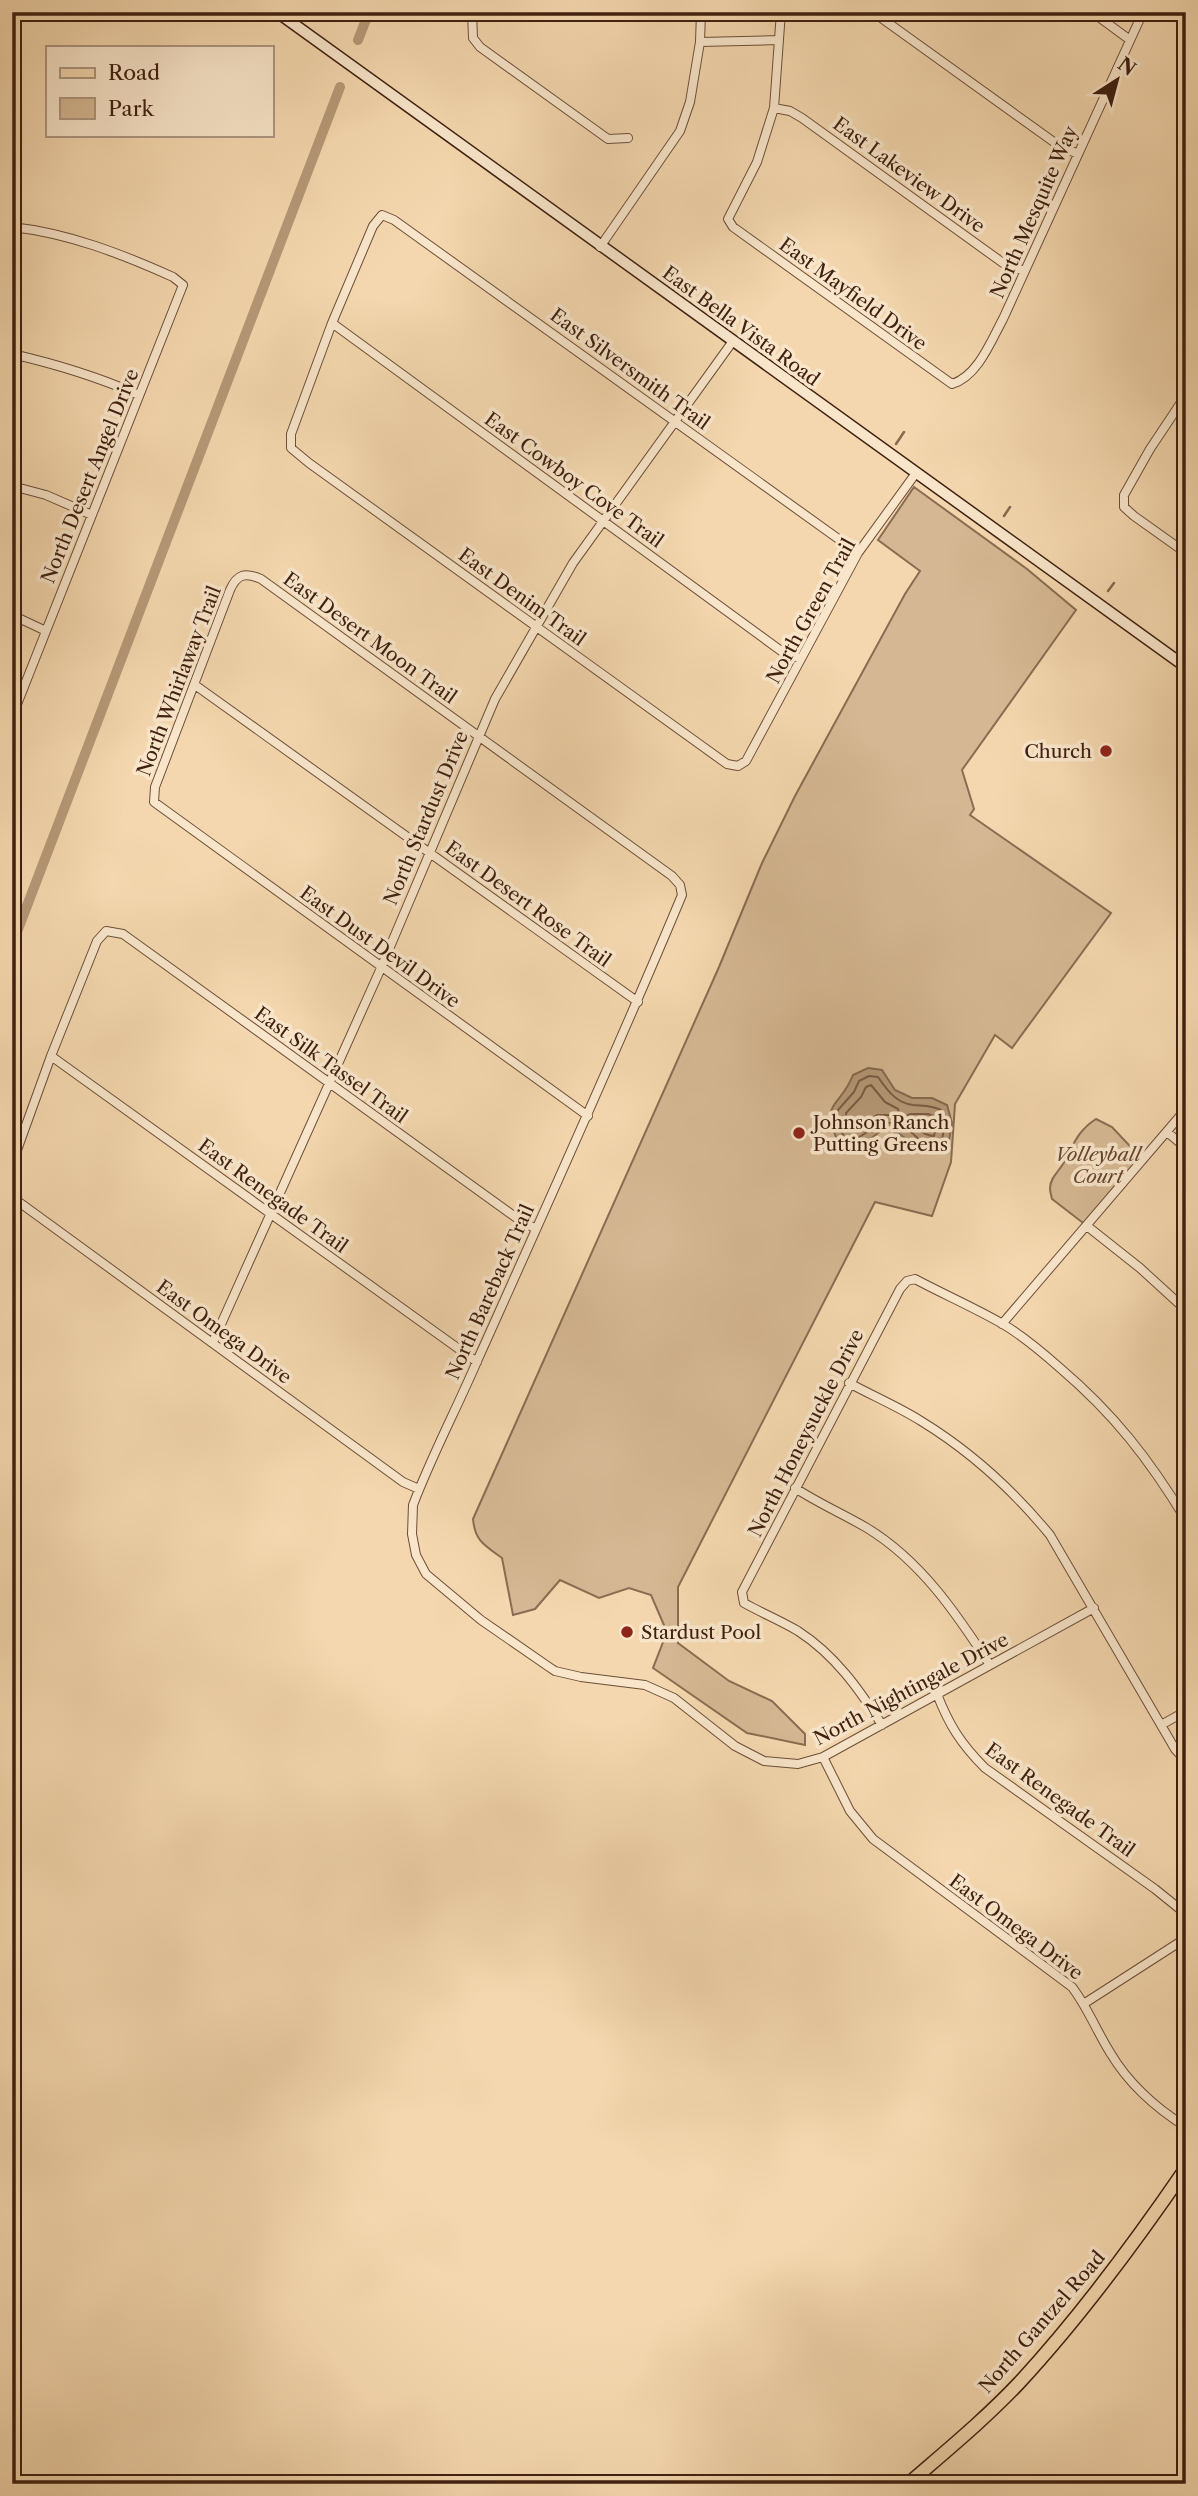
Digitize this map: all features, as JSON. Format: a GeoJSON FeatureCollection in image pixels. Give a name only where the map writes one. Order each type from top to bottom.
{"type":"FeatureCollection","features":[{"type":"Feature","properties":{"kind":"main road","name":"North Gantzel Road"},"geometry":{"type":"LineString","coordinates":[[908,2484],[1017,2385],[1056,2342],[1119,2265],[1186,2168]]}},
{"type":"Feature","properties":{"kind":"street","name":"East Bella Vista Road"},"geometry":{"type":"LineString","coordinates":[[277,12],[1186,667]]}},
{"type":"Feature","properties":{"kind":"street"},"geometry":{"type":"LineString","coordinates":[[471,12],[473,38],[480,47],[608,139],[628,138]]}},
{"type":"Feature","properties":{"kind":"street"},"geometry":{"type":"LineString","coordinates":[[600,247],[680,131],[690,102],[701,12]]}},
{"type":"Feature","properties":{"kind":"street"},"geometry":{"type":"LineString","coordinates":[[774,108],[781,12]]}},
{"type":"Feature","properties":{"kind":"street"},"geometry":{"type":"LineString","coordinates":[[873,12],[1058,145],[1078,154]]}},
{"type":"Feature","properties":{"kind":"street"},"geometry":{"type":"LineString","coordinates":[[1092,12],[1130,40]]}},
{"type":"Feature","properties":{"kind":"street","name":"North Mesquite Way"},"geometry":{"type":"LineString","coordinates":[[963,381],[980,359],[1003,319],[1143,12]]}},
{"type":"Feature","properties":{"kind":"street"},"geometry":{"type":"LineString","coordinates":[[699,42],[779,40]]}},
{"type":"Feature","properties":{"kind":"street","name":"East Mayfield Drive"},"geometry":{"type":"LineString","coordinates":[[774,108],[757,162],[728,219],[733,227],[952,384],[963,381]]}},
{"type":"Feature","properties":{"kind":"street","name":"East Lakeview Drive"},"geometry":{"type":"LineString","coordinates":[[774,108],[790,111],[802,118],[1003,263],[1024,271]]}},
{"type":"Feature","properties":{"kind":"street","name":"East Silversmith Trail"},"geometry":{"type":"LineString","coordinates":[[332,323],[373,226],[382,215],[394,220],[858,553]]}},
{"type":"Feature","properties":{"kind":"street","name":"North Desert Angel Drive"},"geometry":{"type":"LineString","coordinates":[[12,227],[90,244],[173,277],[183,285],[12,717]]}},
{"type":"Feature","properties":{"kind":"street","name":"East Denim Trail"},"geometry":{"type":"LineString","coordinates":[[332,323],[291,435],[290,448],[727,764],[738,766]]}},
{"type":"Feature","properties":{"kind":"street","name":"East Cowboy Cove Trail"},"geometry":{"type":"LineString","coordinates":[[332,323],[784,653],[801,659]]}},
{"type":"Feature","properties":{"kind":"street","name":"North Stardust Drive"},"geometry":{"type":"LineString","coordinates":[[213,1342],[381,968],[495,699],[565,576],[733,341]]}},
{"type":"Feature","properties":{"kind":"street"},"geometry":{"type":"LineString","coordinates":[[12,355],[47,362],[101,379],[139,395]]}},
{"type":"Feature","properties":{"kind":"street"},"geometry":{"type":"LineString","coordinates":[[1186,396],[1150,449],[1124,495],[1124,507],[1186,553]]}},
{"type":"Feature","properties":{"kind":"street","name":"North Green Trail"},"geometry":{"type":"LineString","coordinates":[[738,766],[746,761],[858,553],[916,473]]}},
{"type":"Feature","properties":{"kind":"street"},"geometry":{"type":"LineString","coordinates":[[12,486],[46,495],[92,515]]}},
{"type":"Feature","properties":{"kind":"street","name":"East Desert Moon Trail"},"geometry":{"type":"LineString","coordinates":[[241,575],[248,574],[261,579],[478,734],[672,876],[680,885]]}},
{"type":"Feature","properties":{"kind":"street","name":"North Whirlaway Trail"},"geometry":{"type":"LineString","coordinates":[[154,802],[155,787],[234,580],[241,575]]}},
{"type":"Feature","properties":{"kind":"street"},"geometry":{"type":"LineString","coordinates":[[12,615],[46,631]]}},
{"type":"Feature","properties":{"kind":"street","name":"East Desert Rose Trail"},"geometry":{"type":"LineString","coordinates":[[195,685],[638,1002]]}},
{"type":"Feature","properties":{"kind":"street","name":"East Dust Devil Drive"},"geometry":{"type":"LineString","coordinates":[[154,802],[588,1116]]}},
{"type":"Feature","properties":{"kind":"street","name":"North Bareback Trail"},"geometry":{"type":"LineString","coordinates":[[549,1667],[481,1620],[426,1574],[416,1555],[412,1534],[413,1505],[638,1002],[682,895],[680,885]]}},
{"type":"Feature","properties":{"kind":"street","name":"East Silk Tassel Trail"},"geometry":{"type":"LineString","coordinates":[[51,1056],[97,941],[106,932],[123,934],[518,1219],[536,1229]]}},
{"type":"Feature","properties":{"kind":"street"},"geometry":{"type":"LineString","coordinates":[[12,1164],[51,1056]]}},
{"type":"Feature","properties":{"kind":"street","name":"East Renegade Trail"},"geometry":{"type":"LineString","coordinates":[[51,1056],[477,1362]]}},
{"type":"Feature","properties":{"kind":"street"},"geometry":{"type":"LineString","coordinates":[[1186,1109],[1002,1324],[1045,1355],[1089,1393],[1126,1431],[1160,1476],[1186,1520]]}},
{"type":"Feature","properties":{"kind":"street"},"geometry":{"type":"LineString","coordinates":[[1167,1132],[1186,1148]]}},
{"type":"Feature","properties":{"kind":"street","name":"East Omega Drive"},"geometry":{"type":"LineString","coordinates":[[12,1197],[403,1482],[419,1489]]}},
{"type":"Feature","properties":{"kind":"street"},"geometry":{"type":"LineString","coordinates":[[1087,1226],[1140,1268],[1186,1310]]}},
{"type":"Feature","properties":{"kind":"street","name":"North Honeysuckle Drive"},"geometry":{"type":"LineString","coordinates":[[882,1725],[856,1684],[824,1650],[798,1631],[744,1603],[742,1592],[849,1383],[900,1289],[907,1281],[915,1279],[1002,1324]]}},
{"type":"Feature","properties":{"kind":"street"},"geometry":{"type":"LineString","coordinates":[[849,1383],[920,1420],[980,1464],[1008,1488],[1050,1535],[1175,1749],[1186,1761]]}},
{"type":"Feature","properties":{"kind":"street"},"geometry":{"type":"LineString","coordinates":[[795,1488],[868,1529],[896,1549],[943,1596],[990,1665]]}},
{"type":"Feature","properties":{"kind":"street","name":"North Nightingale Drive"},"geometry":{"type":"LineString","coordinates":[[549,1667],[581,1677],[645,1685],[674,1698],[735,1746],[764,1761],[798,1764],[823,1757],[1094,1608]]}},
{"type":"Feature","properties":{"kind":"street","name":"East Renegade Trail"},"geometry":{"type":"LineString","coordinates":[[937,1695],[947,1720],[963,1746],[985,1768],[1186,1914]]}},
{"type":"Feature","properties":{"kind":"street"},"geometry":{"type":"LineString","coordinates":[[1161,1725],[1186,1711]]}},
{"type":"Feature","properties":{"kind":"street","name":"East Omega Drive"},"geometry":{"type":"LineString","coordinates":[[823,1757],[850,1811],[873,1839],[1058,1974],[1085,2003],[1110,2053],[1128,2079],[1154,2104],[1186,2127]]}},
{"type":"Feature","properties":{"kind":"street"},"geometry":{"type":"LineString","coordinates":[[1085,2003],[1186,1938]]}},
{"type":"Feature","properties":{"kind":"green space","name":"Johnson Ranch Putting Greens"},"geometry":{"type":"Polygon","coordinates":[[[914,487],[1027,569],[1076,610],[962,770],[974,809],[970,815],[1111,913],[1012,1048],[995,1035],[955,1104],[951,1162],[932,1216],[875,1202],[678,1587],[678,1643],[729,1681],[772,1701],[805,1734],[805,1745],[747,1733],[653,1668],[667,1632],[651,1595],[629,1588],[599,1598],[560,1580],[535,1609],[513,1615],[502,1558],[481,1542],[473,1519],[719,967],[762,863],[795,796],[920,571],[878,540],[914,487]]]}},
{"type":"Feature","properties":{"kind":"green space","name":"Volleyball Court"},"geometry":{"type":"Polygon","coordinates":[[[1096,1119],[1112,1127],[1144,1161],[1087,1226],[1052,1199],[1050,1184],[1076,1139],[1096,1119]]]}},
{"type":"Feature","properties":{"kind":"water"},"geometry":{"type":"Polygon","coordinates":[[[868,1068],[882,1070],[895,1090],[912,1098],[932,1098],[947,1105],[952,1123],[947,1152],[926,1152],[893,1131],[883,1129],[864,1144],[852,1149],[839,1144],[831,1120],[833,1106],[853,1075],[868,1068]]]}},
{"type":"Feature","properties":{"kind":"waterway"},"geometry":{"type":"LineString","coordinates":[[358,40],[369,12]]}},
{"type":"Feature","properties":{"kind":"waterway"},"geometry":{"type":"LineString","coordinates":[[12,945],[340,87]]}},
{"type":"Feature","properties":{"kind":"waterway"},"geometry":{"type":"LineString","coordinates":[[896,444],[904,432]]}},
{"type":"Feature","properties":{"kind":"waterway"},"geometry":{"type":"LineString","coordinates":[[1004,516],[1010,507]]}},
{"type":"Feature","properties":{"kind":"waterway"},"geometry":{"type":"LineString","coordinates":[[1108,591],[1114,583]]}},
{"type":"Feature","properties":{"kind":"place","name":"Church"},"geometry":{"type":"Point","coordinates":[1106,751]}},
{"type":"Feature","properties":{"kind":"place","name":"Johnson Ranch Putting Greens"},"geometry":{"type":"Point","coordinates":[799,1133]}},
{"type":"Feature","properties":{"kind":"place","name":"Stardust Pool"},"geometry":{"type":"Point","coordinates":[627,1632]}}]}
